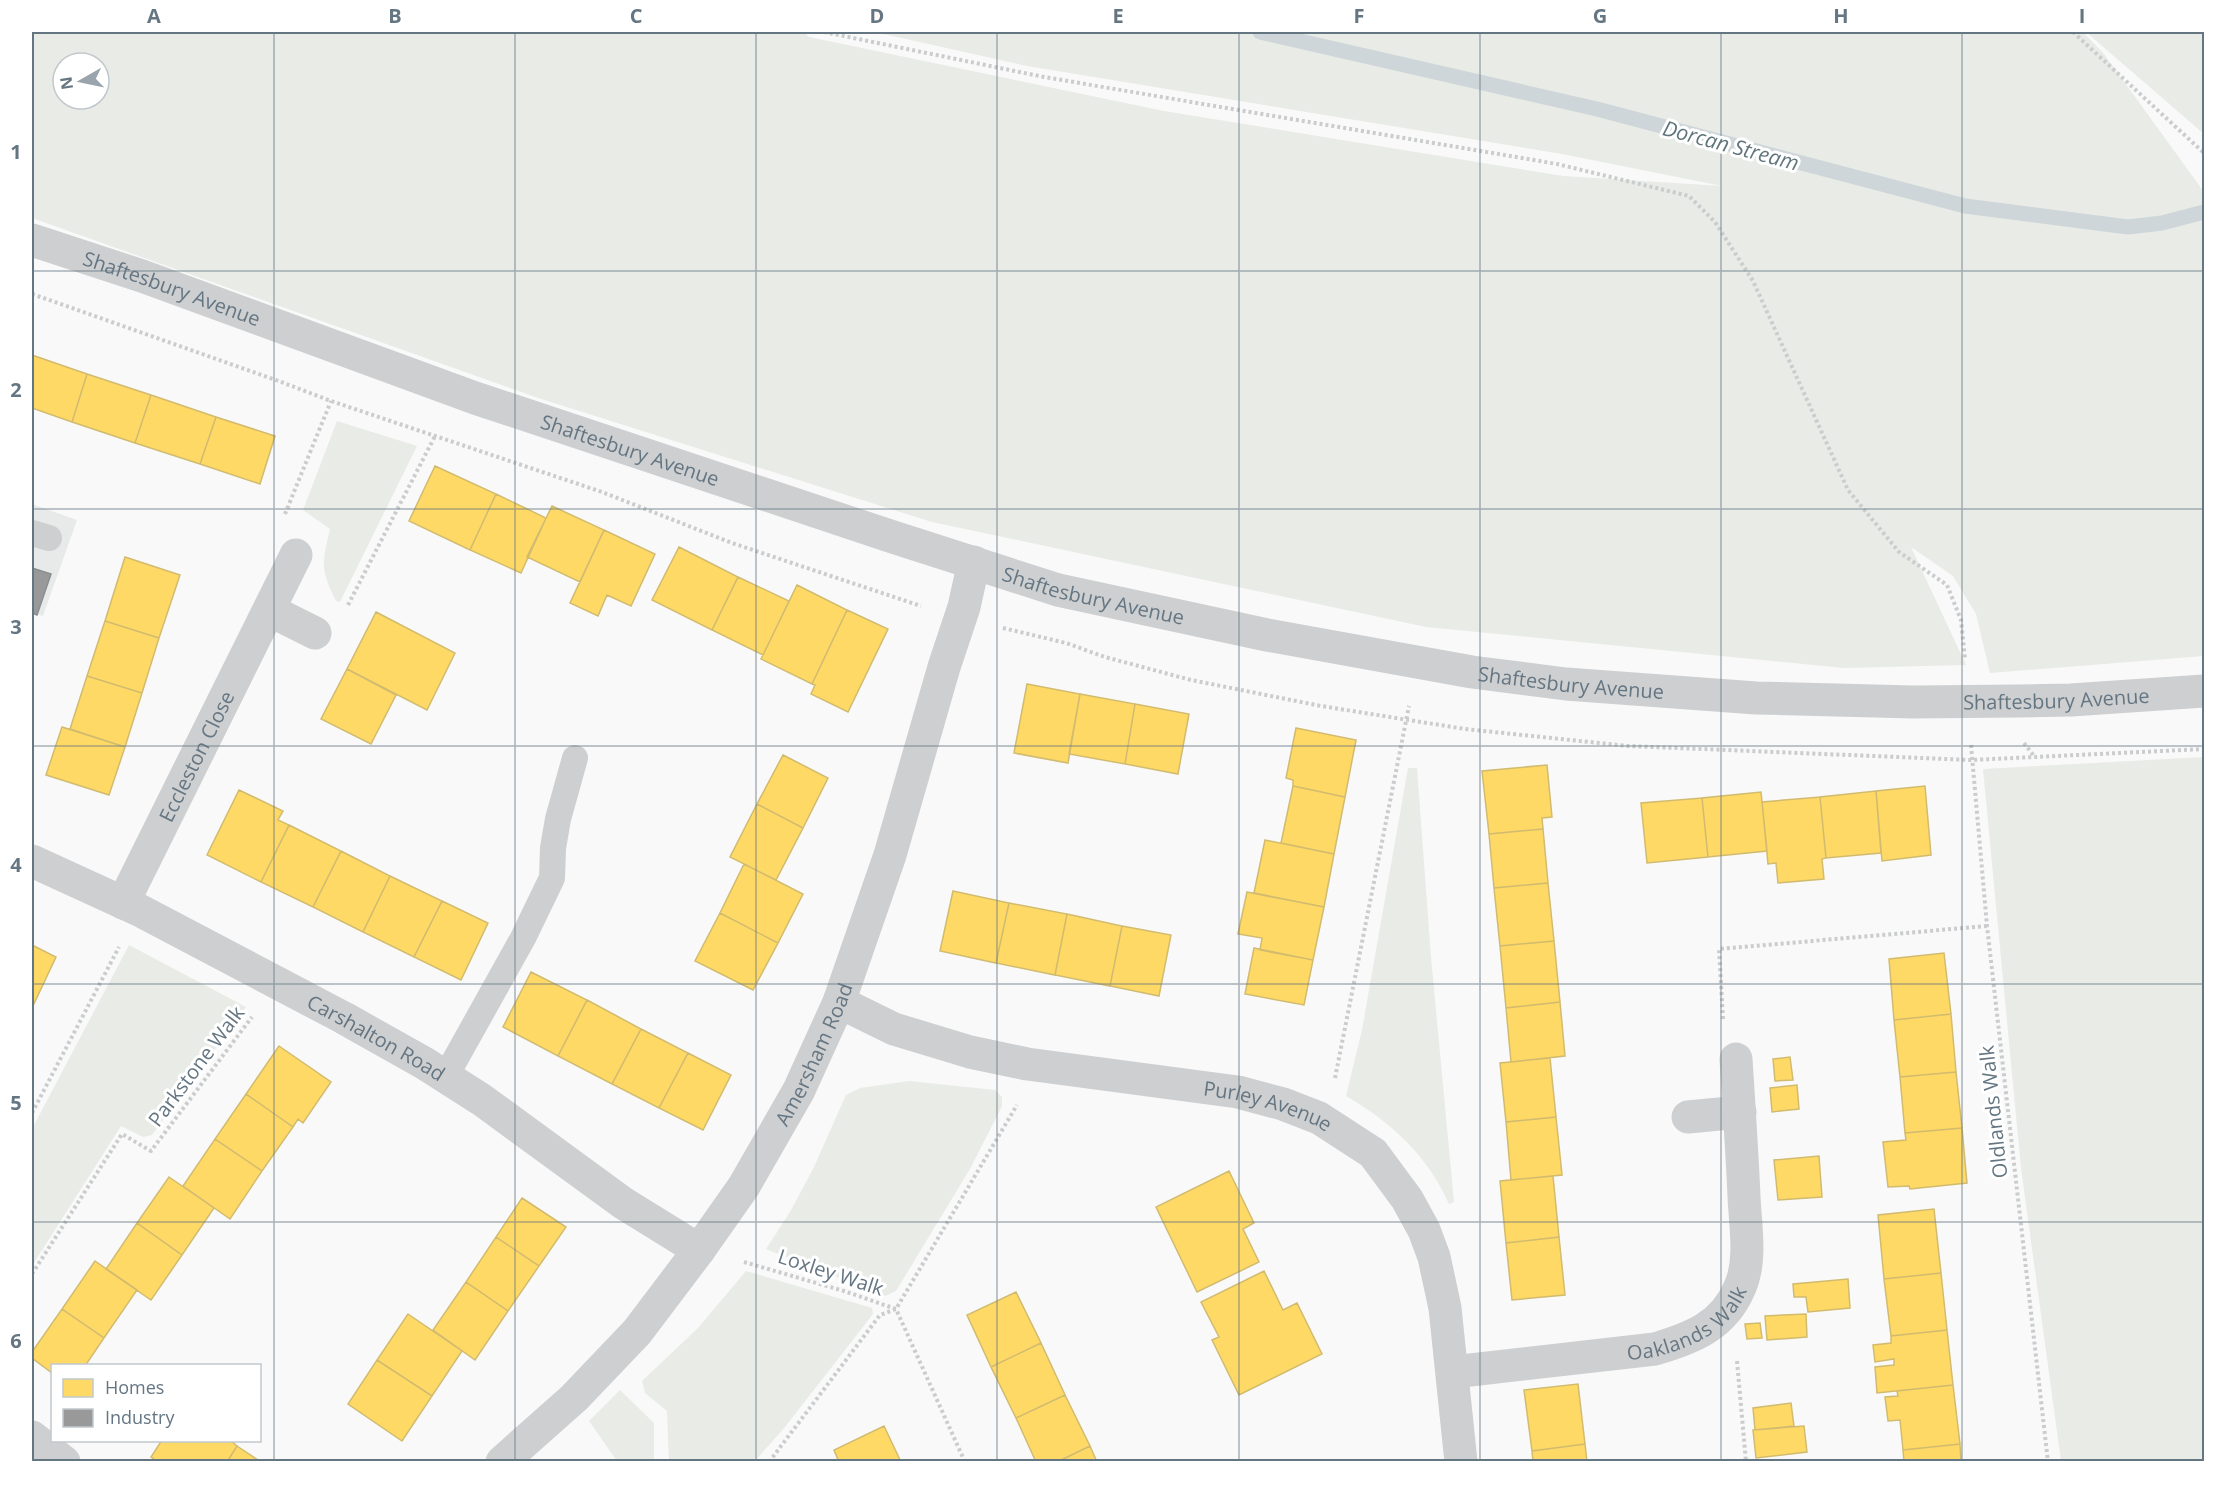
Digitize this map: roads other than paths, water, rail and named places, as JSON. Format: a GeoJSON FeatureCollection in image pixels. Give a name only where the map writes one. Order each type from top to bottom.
{"type":"FeatureCollection","features":[{"type":"Feature","properties":{"kind":"street","name":"Shaftesbury Avenue"},"geometry":{"type":"LineString","coordinates":[[32,240],[142,276],[486,402],[856,525],[1084,596],[1267,635],[1417,664],[1566,684],[1702,695],[1828,701],[1969,702],[2071,700],[2205,691]]}},
{"type":"Feature","properties":{"kind":"street","name":"Eccleston Close"},"geometry":{"type":"LineString","coordinates":[[131,906],[296,555]]}},
{"type":"Feature","properties":{"kind":"street","name":"Amersham Road"},"geometry":{"type":"LineString","coordinates":[[502,1461],[574,1398],[638,1332],[744,1186],[799,1090],[838,1002],[890,855],[944,667],[964,607],[974,562]]}},
{"type":"Feature","properties":{"kind":"street"},"geometry":{"type":"LineString","coordinates":[[269,610],[315,633]]}},
{"type":"Feature","properties":{"kind":"street","name":"Carshalton Road"},"geometry":{"type":"LineString","coordinates":[[32,861],[131,906],[344,1018],[446,1076],[623,1203],[699,1250]]}},
{"type":"Feature","properties":{"kind":"street","name":"Purley Avenue"},"geometry":{"type":"LineString","coordinates":[[838,1002],[894,1029],[970,1052],[1027,1064],[1238,1092],[1283,1104],[1319,1118],[1373,1152],[1407,1199],[1424,1230],[1440,1279],[1453,1372],[1461,1461]]}},
{"type":"Feature","properties":{"kind":"street","name":"Oaklands Walk"},"geometry":{"type":"LineString","coordinates":[[1453,1372],[1655,1349],[1704,1331],[1731,1303],[1741,1286],[1746,1244],[1736,1059]]}},
{"type":"Feature","properties":{"kind":"street"},"geometry":{"type":"LineString","coordinates":[[1688,1117],[1740,1112]]}},
{"type":"Feature","properties":{"kind":"street"},"geometry":{"type":"LineString","coordinates":[[32,1437],[64,1461]]}},
{"type":"Feature","properties":{"kind":"lane"},"geometry":{"type":"LineString","coordinates":[[446,1076],[523,938],[552,878],[553,848],[558,819],[575,758]]}},
{"type":"Feature","properties":{"kind":"waterway","name":"Dorcan Stream"},"geometry":{"type":"LineString","coordinates":[[1260,32],[1597,109],[1965,206],[2128,227],[2162,223],[2204,212]]}}]}
